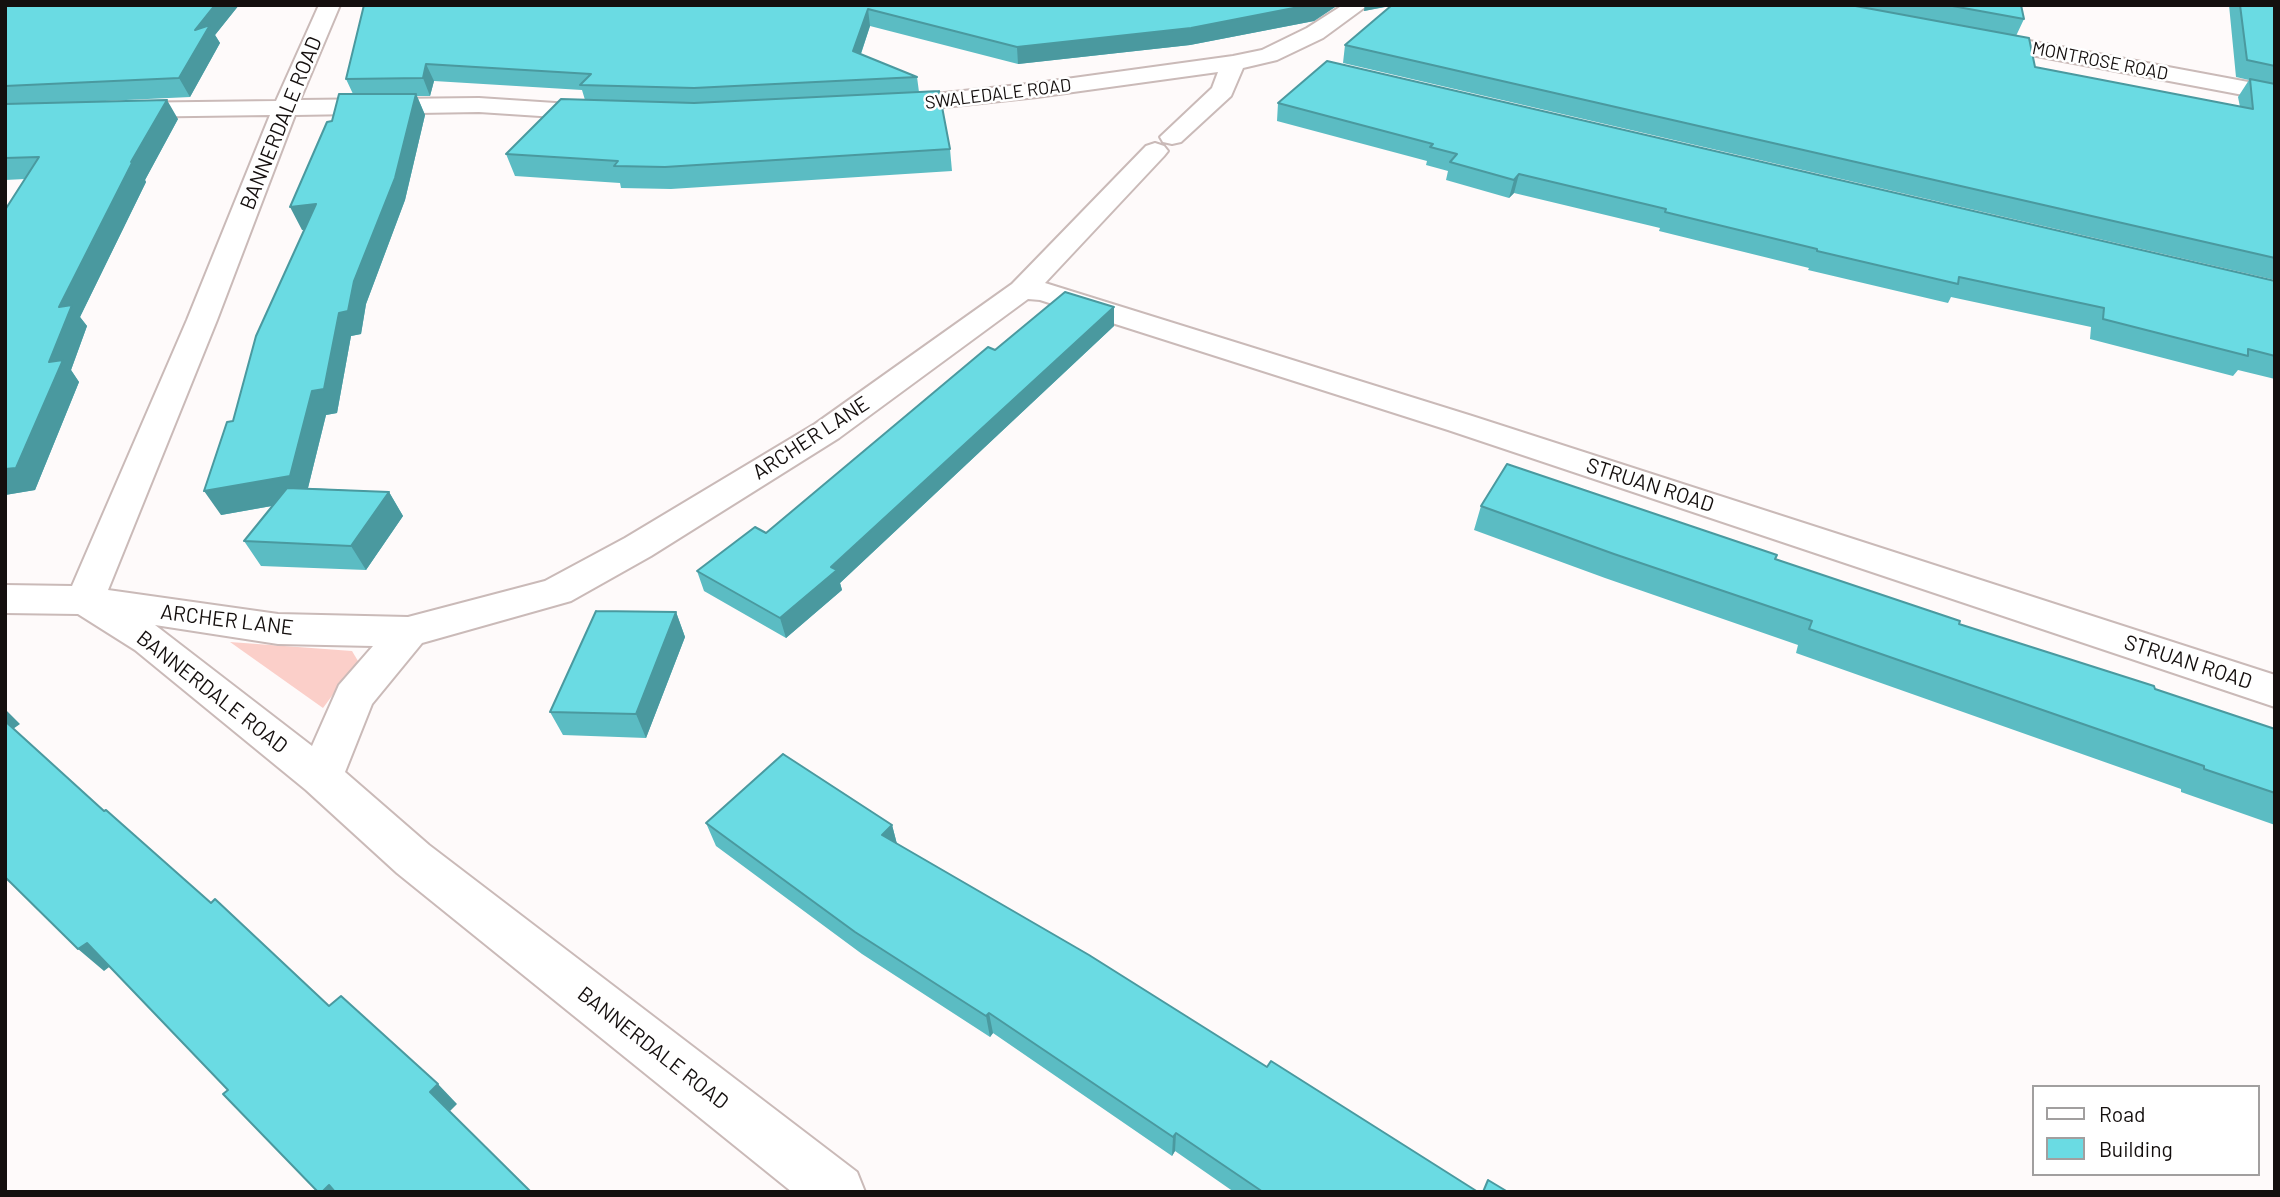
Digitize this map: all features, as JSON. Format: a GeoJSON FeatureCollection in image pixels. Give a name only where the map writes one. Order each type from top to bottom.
{"type":"FeatureCollection","features":[{"type":"Feature","properties":{"kind":"street","name":"BANNERDALE ROAD"},"geometry":{"type":"LineString","coordinates":[[330,5],[286,106],[202,320],[85,600],[149,640],[321,776],[413,859],[836,1192]]}},
{"type":"Feature","properties":{"kind":"street"},"geometry":{"type":"LineString","coordinates":[[1233,63],[1269,55],[1315,33],[1358,5]]}},
{"type":"Feature","properties":{"kind":"street","name":"MONTROSE ROAD"},"geometry":{"type":"LineString","coordinates":[[1953,34],[2275,94]]}},
{"type":"Feature","properties":{"kind":"street"},"geometry":{"type":"LineString","coordinates":[[1269,55],[1309,64]]}},
{"type":"Feature","properties":{"kind":"street","name":"SWALEDALE ROAD"},"geometry":{"type":"LineString","coordinates":[[873,107],[929,104],[1233,63]]}},
{"type":"Feature","properties":{"kind":"street","name":"ARCHER LANE"},"geometry":{"type":"LineString","coordinates":[[5,599],[85,600],[278,629],[408,632],[557,591],[638,547],[827,431],[1022,290],[1163,144],[1223,91],[1233,63]]}},
{"type":"Feature","properties":{"kind":"street"},"geometry":{"type":"LineString","coordinates":[[93,111],[189,107],[479,105],[630,114]]}},
{"type":"Feature","properties":{"kind":"street","name":"STRUAN ROAD"},"geometry":{"type":"LineString","coordinates":[[1022,290],[1043,291],[1448,419],[2275,691]]}},
{"type":"Feature","properties":{"kind":"street"},"geometry":{"type":"LineString","coordinates":[[321,776],[354,696],[408,632]]}},
{"type":"Feature","properties":{"kind":"shaded area"},"geometry":{"type":"Polygon","coordinates":[[[230,642],[352,651],[358,661],[323,708],[230,642]]]}},
{"type":"Feature","properties":{"kind":"building"},"geometry":{"type":"Polygon","coordinates":[[[5,5],[215,5],[195,30],[210,25],[179,78],[5,86],[5,5]]]}},
{"type":"Feature","properties":{"kind":"building"},"geometry":{"type":"Polygon","coordinates":[[[364,5],[1309,5],[1191,28],[1017,47],[868,9],[853,51],[917,77],[694,88],[580,85],[591,74],[426,64],[423,78],[346,79],[364,5]]]}},
{"type":"Feature","properties":{"kind":"building"},"geometry":{"type":"Polygon","coordinates":[[[1392,5],[1850,5],[2029,38],[2035,67],[2253,109],[2250,79],[2275,84],[2275,258],[1345,45],[1392,5]]]}},
{"type":"Feature","properties":{"kind":"building"},"geometry":{"type":"Polygon","coordinates":[[[1947,5],[2021,5],[2024,19],[1947,5]]]}},
{"type":"Feature","properties":{"kind":"building"},"geometry":{"type":"Polygon","coordinates":[[[2240,5],[2275,5],[2275,66],[2247,60],[2240,5]]]}},
{"type":"Feature","properties":{"kind":"building"},"geometry":{"type":"Polygon","coordinates":[[[1327,61],[2275,281],[2275,356],[2248,349],[2248,356],[2103,319],[2104,308],[1959,277],[1958,284],[1817,251],[1665,212],[1666,209],[1519,174],[1514,180],[1450,162],[1457,154],[1430,147],[1433,144],[1278,103],[1327,61]]]}},
{"type":"Feature","properties":{"kind":"building"},"geometry":{"type":"Polygon","coordinates":[[[939,91],[950,149],[665,167],[614,166],[618,161],[506,154],[561,99],[694,103],[939,91]]]}},
{"type":"Feature","properties":{"kind":"building"},"geometry":{"type":"Polygon","coordinates":[[[339,94],[416,94],[395,178],[354,281],[348,311],[339,313],[324,389],[312,391],[290,476],[204,491],[227,422],[233,421],[256,336],[316,204],[290,207],[327,122],[332,121],[339,94]]]}},
{"type":"Feature","properties":{"kind":"building"},"geometry":{"type":"Polygon","coordinates":[[[167,100],[131,162],[133,161],[59,307],[72,305],[49,362],[63,360],[16,468],[5,469],[5,210],[39,157],[5,158],[5,104],[167,100]]]}},
{"type":"Feature","properties":{"kind":"building"},"geometry":{"type":"Polygon","coordinates":[[[1065,292],[1114,307],[831,567],[837,570],[780,618],[697,571],[755,527],[766,533],[988,347],[995,350],[1065,292]]]}},
{"type":"Feature","properties":{"kind":"building"},"geometry":{"type":"Polygon","coordinates":[[[1507,464],[1777,555],[1775,559],[1960,621],[1959,624],[2154,686],[2155,689],[2275,729],[2275,793],[1809,629],[1812,621],[1481,506],[1507,464]]]}},
{"type":"Feature","properties":{"kind":"building"},"geometry":{"type":"Polygon","coordinates":[[[287,488],[389,492],[351,546],[244,541],[287,488]]]}},
{"type":"Feature","properties":{"kind":"building"},"geometry":{"type":"Polygon","coordinates":[[[596,611],[676,612],[636,714],[550,712],[596,611]]]}},
{"type":"Feature","properties":{"kind":"building"},"geometry":{"type":"Polygon","coordinates":[[[5,721],[211,903],[215,899],[329,1006],[341,996],[438,1084],[430,1092],[531,1192],[335,1192],[329,1185],[322,1192],[318,1192],[223,1094],[228,1090],[87,943],[78,949],[5,877],[5,721]]]}},
{"type":"Feature","properties":{"kind":"building"},"geometry":{"type":"Polygon","coordinates":[[[783,754],[892,825],[882,835],[1089,955],[1267,1067],[1271,1061],[1478,1192],[1263,1192],[1176,1133],[1173,1137],[989,1013],[986,1016],[855,932],[706,823],[783,754]]]}},
{"type":"Feature","properties":{"kind":"building"},"geometry":{"type":"Polygon","coordinates":[[[1488,1180],[1508,1192],[1483,1192],[1488,1180]]]}}]}
